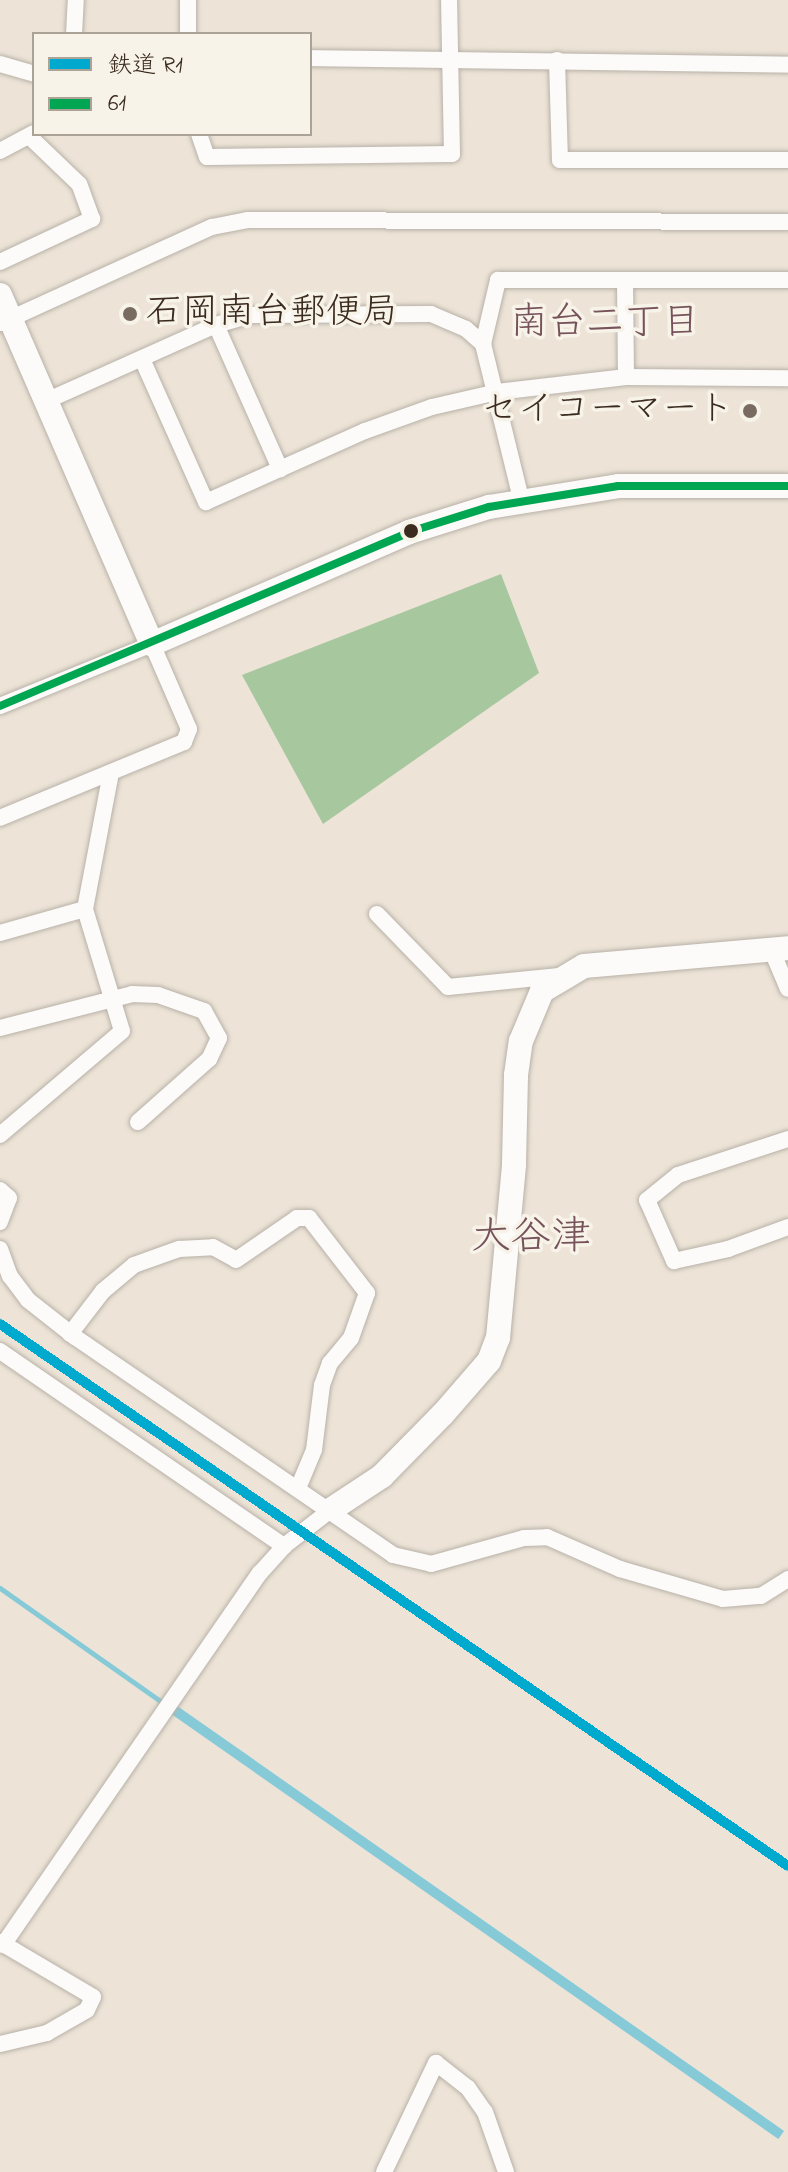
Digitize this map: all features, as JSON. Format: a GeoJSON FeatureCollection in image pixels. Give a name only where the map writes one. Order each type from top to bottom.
{"type":"FeatureCollection","features":[{"type":"Feature","properties":{"kind":"street"},"geometry":{"type":"LineString","coordinates":[[74,32],[76,0]]}},
{"type":"Feature","properties":{"kind":"street"},"geometry":{"type":"LineString","coordinates":[[188,0],[188,32]]}},
{"type":"Feature","properties":{"kind":"street"},"geometry":{"type":"LineString","coordinates":[[200,136],[207,157],[452,154],[449,0]]}},
{"type":"Feature","properties":{"kind":"street"},"geometry":{"type":"LineString","coordinates":[[312,58],[450,57],[788,65]]}},
{"type":"Feature","properties":{"kind":"street"},"geometry":{"type":"LineString","coordinates":[[557,60],[560,160],[788,160]]}},
{"type":"Feature","properties":{"kind":"street"},"geometry":{"type":"LineString","coordinates":[[0,64],[32,73]]}},
{"type":"Feature","properties":{"kind":"street"},"geometry":{"type":"LineString","coordinates":[[0,151],[32,134]]}},
{"type":"Feature","properties":{"kind":"street"},"geometry":{"type":"LineString","coordinates":[[0,262],[92,219],[79,184],[34,136]]}},
{"type":"Feature","properties":{"kind":"street"},"geometry":{"type":"LineString","coordinates":[[5,321],[212,227],[248,220],[788,222]]}},
{"type":"Feature","properties":{"kind":"street"},"geometry":{"type":"LineString","coordinates":[[521,499],[483,344],[498,280],[788,280]]}},
{"type":"Feature","properties":{"kind":"street"},"geometry":{"type":"LineString","coordinates":[[625,280],[626,377]]}},
{"type":"Feature","properties":{"kind":"street"},"geometry":{"type":"LineString","coordinates":[[0,295],[5,321],[46,401],[189,729],[184,742],[0,818]]}},
{"type":"Feature","properties":{"kind":"street"},"geometry":{"type":"LineString","coordinates":[[46,401],[216,325],[300,311],[431,314],[466,329],[483,344]]}},
{"type":"Feature","properties":{"kind":"street"},"geometry":{"type":"LineString","coordinates":[[216,325],[280,469]]}},
{"type":"Feature","properties":{"kind":"street"},"geometry":{"type":"LineString","coordinates":[[142,359],[206,502],[432,407],[497,392],[626,377],[788,378]]}},
{"type":"Feature","properties":{"kind":"street"},"geometry":{"type":"LineString","coordinates":[[0,706],[152,644],[409,532],[521,499],[618,486],[788,486]]}},
{"type":"Feature","properties":{"kind":"street"},"geometry":{"type":"LineString","coordinates":[[0,1135],[122,1031],[115,999],[85,909],[111,773]]}},
{"type":"Feature","properties":{"kind":"street"},"geometry":{"type":"LineString","coordinates":[[0,933],[85,909]]}},
{"type":"Feature","properties":{"kind":"street"},"geometry":{"type":"LineString","coordinates":[[377,914],[448,987],[559,976],[584,966],[637,959],[780,950],[788,989]]}},
{"type":"Feature","properties":{"kind":"street"},"geometry":{"type":"LineString","coordinates":[[0,2044],[47,2033],[87,2010],[93,1997],[2,1944],[180,1687],[284,1546],[382,1476],[443,1414],[493,1350],[502,1312],[521,1041],[542,991],[559,976]]}},
{"type":"Feature","properties":{"kind":"street"},"geometry":{"type":"LineString","coordinates":[[0,1028],[115,999],[158,995],[183,1001],[204,1011],[219,1038],[187,1083],[138,1122]]}},
{"type":"Feature","properties":{"kind":"street"},"geometry":{"type":"LineString","coordinates":[[788,1139],[678,1175],[647,1200],[674,1261],[728,1249],[788,1227]]}},
{"type":"Feature","properties":{"kind":"street"},"geometry":{"type":"LineString","coordinates":[[0,1190],[9,1198],[0,1222]]}},
{"type":"Feature","properties":{"kind":"street"},"geometry":{"type":"LineString","coordinates":[[70,1334],[103,1291],[134,1265],[179,1249],[213,1247],[236,1260],[297,1218],[309,1218],[367,1293],[351,1338],[330,1363],[322,1385],[314,1450],[298,1488]]}},
{"type":"Feature","properties":{"kind":"street"},"geometry":{"type":"LineString","coordinates":[[0,1249],[10,1276],[28,1300],[70,1334],[332,1509],[393,1555],[431,1564],[524,1538],[547,1537],[620,1569],[723,1599],[761,1596],[788,1579]]}},
{"type":"Feature","properties":{"kind":"street"},"geometry":{"type":"LineString","coordinates":[[0,1351],[284,1546]]}},
{"type":"Feature","properties":{"kind":"street"},"geometry":{"type":"LineString","coordinates":[[384,2172],[436,2063],[468,2088],[485,2112],[506,2172]]}},
{"type":"Feature","properties":{"kind":"green space"},"geometry":{"type":"Polygon","coordinates":[[[501,574],[539,673],[323,824],[242,675],[501,574]]]}},
{"type":"Feature","properties":{"kind":"water"},"geometry":{"type":"Polygon","coordinates":[[[173,1703],[784,2131],[778,2139],[167,1711],[173,1703]]]}},
{"type":"Feature","properties":{"kind":"waterway"},"geometry":{"type":"LineString","coordinates":[[0,1588],[166,1705]]}},
{"type":"Feature","properties":{"kind":"rail line","name":"R1"},"geometry":{"type":"LineString","coordinates":[[0,1324],[788,1866]]}},
{"type":"Feature","properties":{"kind":"transit line","name":"61"},"geometry":{"type":"LineString","coordinates":[[0,706],[409,532],[489,507],[618,486],[788,486]]}},
{"type":"Feature","properties":{"kind":"place","name":"石岡南台郵便局"},"geometry":{"type":"Point","coordinates":[130,314]}},
{"type":"Feature","properties":{"kind":"place","name":"セイコーマート"},"geometry":{"type":"Point","coordinates":[750,411]}},
{"type":"Feature","properties":{"kind":"district","name":"南台二丁目"},"geometry":{"type":"Point","coordinates":[605,325]}},
{"type":"Feature","properties":{"kind":"district","name":"大谷津"},"geometry":{"type":"Point","coordinates":[531,1239]}}]}
